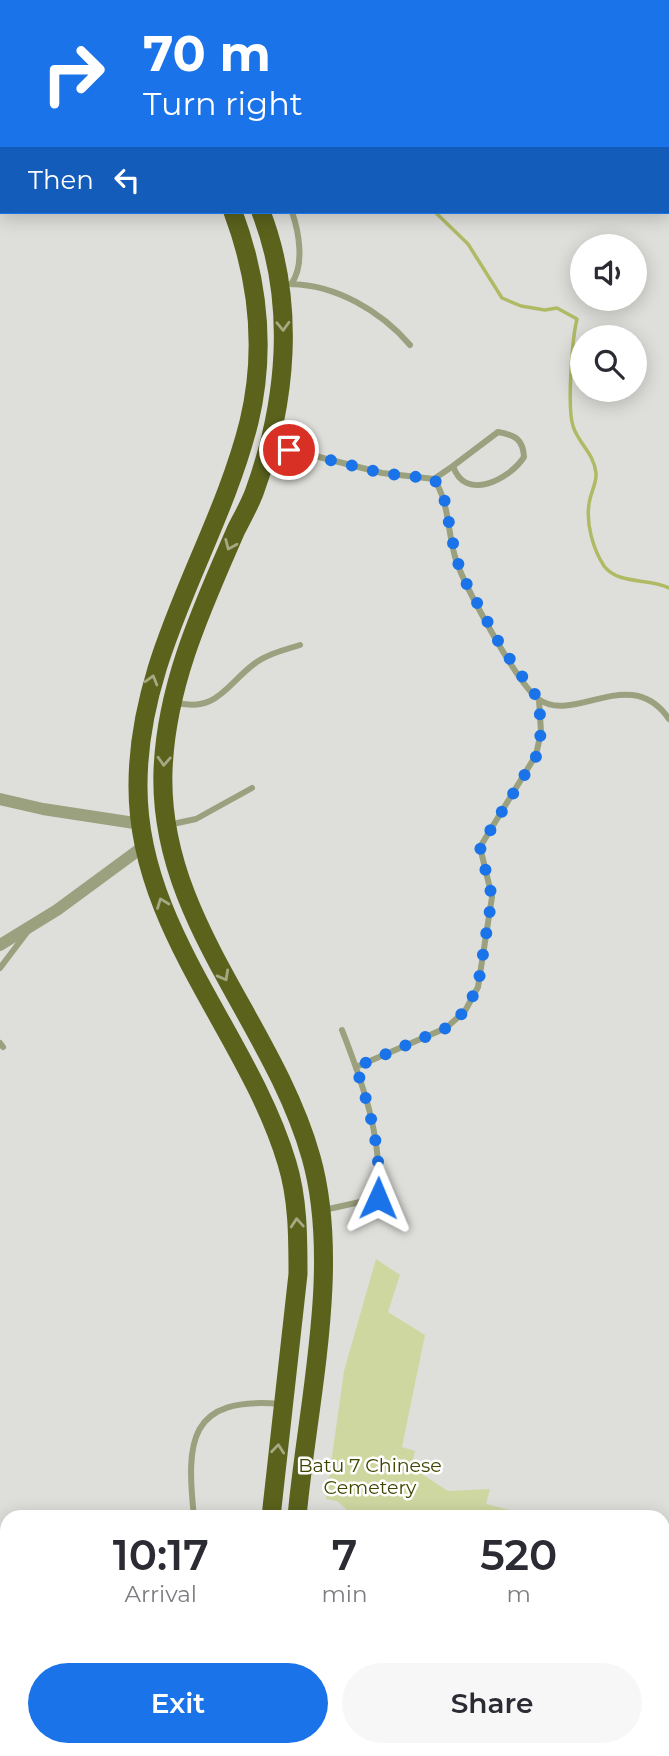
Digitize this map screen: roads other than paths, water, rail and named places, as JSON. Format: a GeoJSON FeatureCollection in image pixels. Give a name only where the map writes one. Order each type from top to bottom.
{"type":"FeatureCollection","features":[{"type":"Feature","properties":{"kind":"highway"},"geometry":{"type":"LineString","coordinates":[[234,214],[243,238],[256,295],[257,361],[251,407],[234,465],[172,620],[148,695],[139,741],[138,785],[144,846],[160,902],[262,1098],[288,1165],[297,1212],[298,1263],[272,1510]]}},
{"type":"Feature","properties":{"kind":"highway"},"geometry":{"type":"LineString","coordinates":[[262,214],[286,287],[284,361],[270,444],[253,496],[196,624],[179,670],[165,740],[163,797],[165,825],[196,924],[286,1087],[303,1128],[318,1182],[322,1210],[321,1294],[298,1510]]}},
{"type":"Feature","properties":{"kind":"street"},"geometry":{"type":"LineString","coordinates":[[0,799],[43,810],[141,824]]}},
{"type":"Feature","properties":{"kind":"street"},"geometry":{"type":"LineString","coordinates":[[0,945],[30,928],[144,846]]}},
{"type":"Feature","properties":{"kind":"lane"},"geometry":{"type":"LineString","coordinates":[[286,287],[298,275],[297,231],[293,214]]}},
{"type":"Feature","properties":{"kind":"lane"},"geometry":{"type":"LineString","coordinates":[[286,287],[309,284],[371,310],[397,330],[410,345]]}},
{"type":"Feature","properties":{"kind":"lane"},"geometry":{"type":"LineString","coordinates":[[270,444],[382,473],[434,479],[498,432],[512,435],[523,447],[524,457],[517,468],[494,481],[467,484],[457,477],[453,466]]}},
{"type":"Feature","properties":{"kind":"lane"},"geometry":{"type":"LineString","coordinates":[[356,1067],[446,1028],[465,1011],[478,986],[492,897],[480,847],[537,755],[541,732],[539,700],[502,648],[465,581],[456,558],[443,493],[434,479]]}},
{"type":"Feature","properties":{"kind":"lane"},"geometry":{"type":"LineString","coordinates":[[172,701],[191,706],[217,697],[230,689],[256,663],[300,645]]}},
{"type":"Feature","properties":{"kind":"lane"},"geometry":{"type":"LineString","coordinates":[[539,700],[568,704],[634,694],[649,700],[669,719]]}},
{"type":"Feature","properties":{"kind":"lane"},"geometry":{"type":"LineString","coordinates":[[165,825],[196,820],[252,788]]}},
{"type":"Feature","properties":{"kind":"lane"},"geometry":{"type":"LineString","coordinates":[[0,968],[20,946],[30,928]]}},
{"type":"Feature","properties":{"kind":"lane"},"geometry":{"type":"LineString","coordinates":[[322,1210],[378,1198],[379,1158],[372,1117],[342,1030]]}},
{"type":"Feature","properties":{"kind":"lane"},"geometry":{"type":"LineString","coordinates":[[194,1510],[190,1449],[195,1432],[204,1421],[237,1404],[283,1404]]}},
{"type":"Feature","properties":{"kind":"waterway"},"geometry":{"type":"LineString","coordinates":[[437,214],[468,244],[502,298],[521,306],[545,310],[557,308],[577,319],[573,341],[570,404],[575,432],[595,466],[595,481],[588,512],[594,544],[600,559],[610,572],[626,579],[669,588]]}},
{"type":"Feature","properties":{"kind":"park label","name":"Batu 7 Chinese Cemetery"},"geometry":{"type":"Point","coordinates":[370,1476]}}]}
